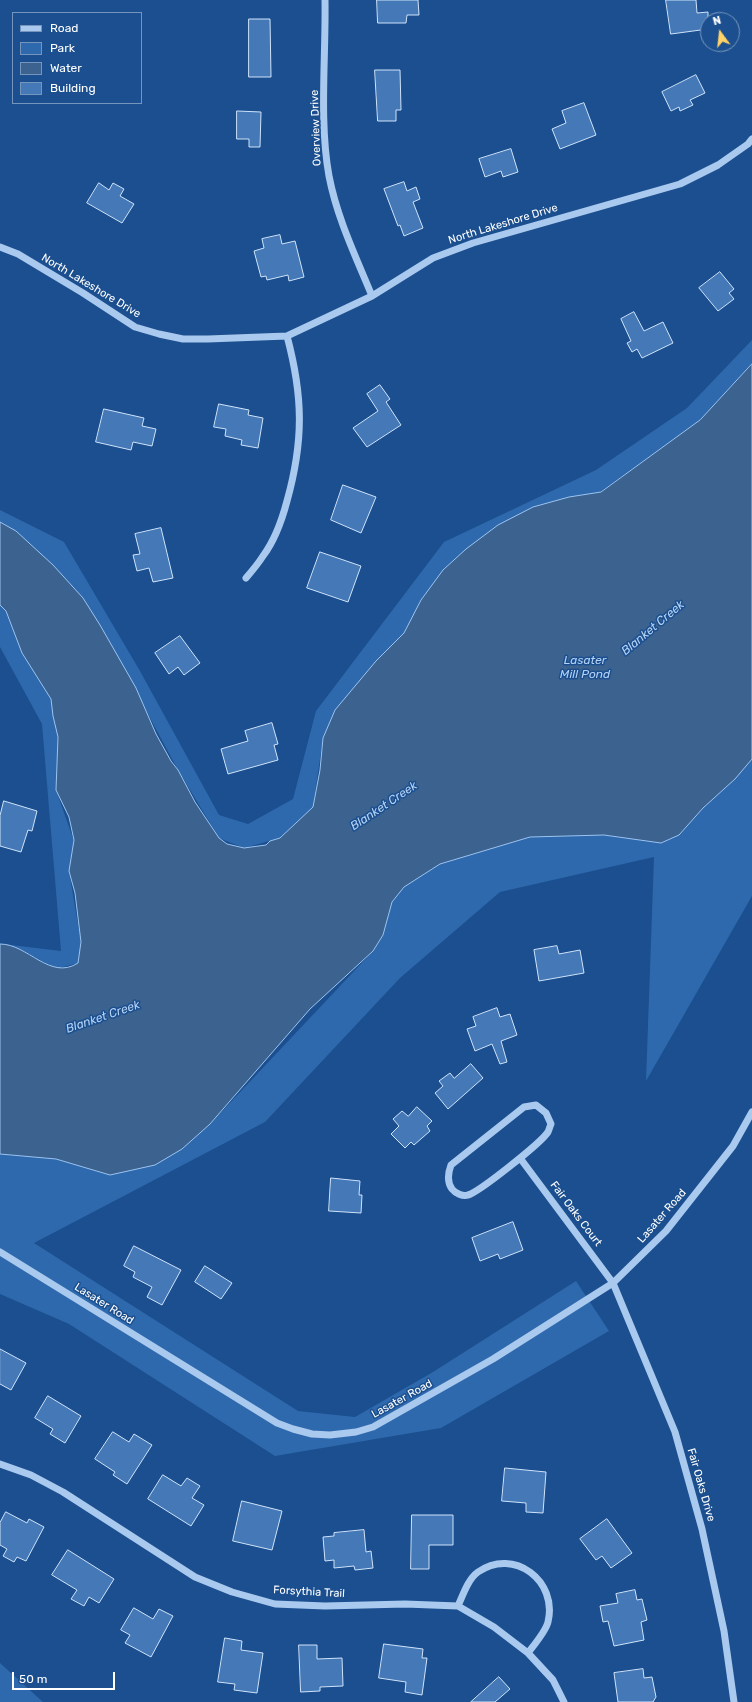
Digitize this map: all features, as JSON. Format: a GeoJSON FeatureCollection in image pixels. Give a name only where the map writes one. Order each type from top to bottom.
{"type":"FeatureCollection","features":[{"type":"Feature","properties":{"kind":"street","name":"Overview Drive"},"geometry":{"type":"LineString","coordinates":[[325,0],[324,117],[325,149],[329,176],[342,223],[372,296]]}},
{"type":"Feature","properties":{"kind":"street","name":"North Lakeshore Drive"},"geometry":{"type":"LineString","coordinates":[[0,247],[18,254],[83,293],[135,327],[183,339],[287,336],[372,296],[433,258],[473,243],[680,184],[718,165],[748,144],[752,139]]}},
{"type":"Feature","properties":{"kind":"street"},"geometry":{"type":"LineString","coordinates":[[246,578],[264,556],[276,535],[295,473],[299,446],[300,417],[296,368],[287,336]]}},
{"type":"Feature","properties":{"kind":"street"},"geometry":{"type":"LineString","coordinates":[[536,1105],[546,1113],[551,1124],[548,1132],[520,1158],[477,1191],[467,1196],[459,1194],[452,1189],[448,1181],[448,1172],[451,1165],[524,1107],[536,1105]]}},
{"type":"Feature","properties":{"kind":"street","name":"Lasater Road"},"geometry":{"type":"LineString","coordinates":[[0,1252],[265,1417],[293,1429],[312,1434],[330,1435],[356,1432],[374,1427],[493,1359],[613,1283],[666,1232],[733,1146],[752,1112]]}},
{"type":"Feature","properties":{"kind":"street","name":"Fair Oaks Court"},"geometry":{"type":"LineString","coordinates":[[520,1158],[613,1283]]}},
{"type":"Feature","properties":{"kind":"street","name":"Fair Oaks Drive"},"geometry":{"type":"LineString","coordinates":[[613,1283],[677,1439],[702,1529],[724,1631],[734,1702]]}},
{"type":"Feature","properties":{"kind":"street","name":"Forsythia Trail"},"geometry":{"type":"LineString","coordinates":[[0,1464],[31,1475],[63,1492],[195,1577],[232,1592],[275,1604],[325,1606],[406,1604],[458,1606],[494,1627],[528,1653],[554,1680],[564,1702]]}},
{"type":"Feature","properties":{"kind":"street"},"geometry":{"type":"LineString","coordinates":[[458,1606],[469,1582],[477,1572],[490,1566],[508,1562],[526,1569],[542,1582],[550,1607],[548,1624],[528,1653]]}},
{"type":"Feature","properties":{"kind":"green space"},"geometry":{"type":"Polygon","coordinates":[[[752,340],[752,363],[700,420],[404,633],[323,738],[313,807],[280,838],[244,848],[219,838],[178,770],[100,625],[0,524],[0,510],[64,542],[140,671],[219,815],[248,824],[293,799],[316,711],[444,542],[596,470],[687,408],[752,340]]]}},
{"type":"Feature","properties":{"kind":"green space"},"geometry":{"type":"Polygon","coordinates":[[[0,605],[6,611],[22,653],[51,699],[58,737],[56,790],[74,841],[69,871],[81,942],[78,963],[56,969],[22,950],[3,944],[61,951],[42,724],[0,647],[0,605]]]}},
{"type":"Feature","properties":{"kind":"green space"},"geometry":{"type":"Polygon","coordinates":[[[752,758],[752,896],[646,1081],[654,857],[500,892],[400,978],[265,1122],[34,1243],[298,1411],[355,1417],[433,1372],[576,1281],[609,1331],[441,1428],[275,1456],[69,1324],[0,1294],[0,1154],[56,1159],[110,1175],[182,1149],[210,1124],[373,951],[383,935],[392,902],[404,887],[440,864],[530,837],[604,835],[661,843],[679,835],[752,758]]]}},
{"type":"Feature","properties":{"kind":"green space"},"geometry":{"type":"Polygon","coordinates":[[[0,1663],[43,1702],[0,1702],[0,1663]]]}},
{"type":"Feature","properties":{"kind":"water","name":"Lasater Mill Pond"},"geometry":{"type":"Polygon","coordinates":[[[752,364],[752,759],[735,779],[703,808],[679,835],[661,843],[604,835],[530,837],[440,864],[404,887],[392,902],[383,935],[373,951],[310,1009],[210,1124],[182,1149],[155,1165],[110,1175],[56,1159],[0,1154],[0,944],[20,950],[48,965],[58,968],[68,967],[78,963],[81,942],[75,893],[69,871],[74,840],[69,817],[56,790],[58,737],[51,699],[22,653],[6,611],[0,605],[0,522],[16,531],[53,565],[83,598],[136,688],[156,734],[171,761],[178,770],[195,802],[219,838],[227,844],[244,848],[266,845],[270,841],[280,838],[313,807],[320,770],[323,738],[335,710],[376,661],[404,633],[421,600],[443,570],[466,549],[498,525],[533,507],[569,497],[601,492],[700,420],[752,364]]]}},
{"type":"Feature","properties":{"kind":"building"},"geometry":{"type":"Polygon","coordinates":[[[377,0],[418,0],[419,15],[407,15],[406,23],[378,23],[377,0]]]}},
{"type":"Feature","properties":{"kind":"building"},"geometry":{"type":"Polygon","coordinates":[[[666,0],[696,0],[697,13],[700,13],[700,30],[671,34],[666,0]]]}},
{"type":"Feature","properties":{"kind":"building"},"geometry":{"type":"Polygon","coordinates":[[[249,19],[270,19],[271,77],[249,77],[249,19]]]}},
{"type":"Feature","properties":{"kind":"building"},"geometry":{"type":"Polygon","coordinates":[[[375,70],[400,70],[401,110],[396,110],[396,121],[378,121],[375,70]]]}},
{"type":"Feature","properties":{"kind":"building"},"geometry":{"type":"Polygon","coordinates":[[[696,75],[705,93],[690,100],[693,105],[680,111],[679,107],[671,111],[662,92],[696,75]]]}},
{"type":"Feature","properties":{"kind":"building"},"geometry":{"type":"Polygon","coordinates":[[[584,103],[596,135],[560,149],[552,129],[566,123],[562,111],[584,103]]]}},
{"type":"Feature","properties":{"kind":"building"},"geometry":{"type":"Polygon","coordinates":[[[237,111],[261,112],[260,147],[249,147],[249,139],[237,139],[237,111]]]}},
{"type":"Feature","properties":{"kind":"building"},"geometry":{"type":"Polygon","coordinates":[[[511,149],[518,172],[503,177],[501,171],[485,177],[479,159],[511,149]]]}},
{"type":"Feature","properties":{"kind":"building"},"geometry":{"type":"Polygon","coordinates":[[[404,182],[407,191],[416,187],[420,199],[413,202],[423,228],[404,236],[400,225],[398,226],[384,189],[404,182]]]}},
{"type":"Feature","properties":{"kind":"building"},"geometry":{"type":"Polygon","coordinates":[[[99,183],[109,190],[113,183],[124,189],[120,196],[134,204],[122,223],[87,203],[99,183]]]}},
{"type":"Feature","properties":{"kind":"building"},"geometry":{"type":"Polygon","coordinates":[[[280,235],[282,244],[295,241],[304,277],[289,281],[288,275],[267,280],[266,276],[261,277],[254,251],[264,248],[262,239],[280,235]]]}},
{"type":"Feature","properties":{"kind":"building"},"geometry":{"type":"Polygon","coordinates":[[[720,272],[734,289],[729,293],[734,299],[718,311],[699,288],[720,272]]]}},
{"type":"Feature","properties":{"kind":"building"},"geometry":{"type":"Polygon","coordinates":[[[634,312],[644,331],[663,322],[673,343],[642,358],[637,349],[632,352],[627,343],[631,341],[621,319],[634,312]]]}},
{"type":"Feature","properties":{"kind":"building"},"geometry":{"type":"Polygon","coordinates":[[[380,385],[390,399],[386,402],[401,425],[367,447],[353,428],[378,411],[367,394],[380,385]]]}},
{"type":"Feature","properties":{"kind":"building"},"geometry":{"type":"Polygon","coordinates":[[[219,404],[249,410],[248,415],[263,418],[258,448],[241,445],[242,440],[225,436],[226,429],[214,427],[219,404]]]}},
{"type":"Feature","properties":{"kind":"building"},"geometry":{"type":"Polygon","coordinates":[[[104,409],[144,418],[142,426],[156,429],[152,446],[133,442],[131,450],[96,442],[104,409]]]}},
{"type":"Feature","properties":{"kind":"building"},"geometry":{"type":"Polygon","coordinates":[[[343,485],[376,497],[361,533],[331,520],[343,485]]]}},
{"type":"Feature","properties":{"kind":"building"},"geometry":{"type":"Polygon","coordinates":[[[161,528],[173,578],[153,582],[149,568],[137,571],[133,555],[140,554],[135,534],[161,528]]]}},
{"type":"Feature","properties":{"kind":"building"},"geometry":{"type":"Polygon","coordinates":[[[320,552],[361,566],[348,602],[307,588],[320,552]]]}},
{"type":"Feature","properties":{"kind":"building"},"geometry":{"type":"Polygon","coordinates":[[[180,636],[200,663],[184,675],[178,667],[169,674],[155,653],[180,636]]]}},
{"type":"Feature","properties":{"kind":"building"},"geometry":{"type":"Polygon","coordinates":[[[272,723],[278,744],[274,745],[278,760],[228,774],[221,749],[248,741],[245,731],[272,723]]]}},
{"type":"Feature","properties":{"kind":"building"},"geometry":{"type":"Polygon","coordinates":[[[4,801],[37,811],[32,831],[28,830],[21,852],[0,846],[0,816],[4,801]]]}},
{"type":"Feature","properties":{"kind":"building"},"geometry":{"type":"Polygon","coordinates":[[[557,946],[559,954],[580,950],[584,973],[539,981],[534,950],[557,946]]]}},
{"type":"Feature","properties":{"kind":"building"},"geometry":{"type":"Polygon","coordinates":[[[497,1008],[500,1017],[510,1014],[517,1035],[501,1041],[507,1062],[500,1064],[492,1044],[475,1051],[467,1029],[476,1026],[473,1017],[497,1008]]]}},
{"type":"Feature","properties":{"kind":"building"},"geometry":{"type":"Polygon","coordinates":[[[471,1064],[483,1078],[448,1109],[435,1093],[443,1086],[439,1081],[450,1073],[454,1078],[471,1064]]]}},
{"type":"Feature","properties":{"kind":"building"},"geometry":{"type":"Polygon","coordinates":[[[417,1107],[432,1121],[427,1126],[430,1131],[414,1145],[411,1142],[405,1148],[391,1134],[399,1126],[393,1119],[402,1111],[408,1116],[417,1107]]]}},
{"type":"Feature","properties":{"kind":"building"},"geometry":{"type":"Polygon","coordinates":[[[331,1178],[360,1181],[359,1195],[362,1195],[361,1213],[329,1211],[331,1178]]]}},
{"type":"Feature","properties":{"kind":"building"},"geometry":{"type":"Polygon","coordinates":[[[513,1222],[523,1250],[500,1259],[498,1254],[480,1261],[472,1238],[513,1222]]]}},
{"type":"Feature","properties":{"kind":"building"},"geometry":{"type":"Polygon","coordinates":[[[134,1246],[181,1270],[162,1305],[147,1297],[152,1287],[133,1277],[135,1272],[124,1266],[134,1246]]]}},
{"type":"Feature","properties":{"kind":"building"},"geometry":{"type":"Polygon","coordinates":[[[205,1266],[232,1283],[221,1299],[195,1282],[205,1266]]]}},
{"type":"Feature","properties":{"kind":"building"},"geometry":{"type":"Polygon","coordinates":[[[0,1349],[26,1363],[11,1390],[0,1384],[0,1349]]]}},
{"type":"Feature","properties":{"kind":"building"},"geometry":{"type":"Polygon","coordinates":[[[48,1396],[81,1416],[65,1443],[50,1434],[53,1429],[35,1418],[48,1396]]]}},
{"type":"Feature","properties":{"kind":"building"},"geometry":{"type":"Polygon","coordinates":[[[113,1432],[129,1442],[134,1434],[152,1445],[127,1484],[113,1475],[115,1472],[95,1459],[113,1432]]]}},
{"type":"Feature","properties":{"kind":"building"},"geometry":{"type":"Polygon","coordinates":[[[505,1468],[546,1472],[543,1513],[526,1512],[526,1503],[502,1501],[505,1468]]]}},
{"type":"Feature","properties":{"kind":"building"},"geometry":{"type":"Polygon","coordinates":[[[163,1475],[181,1486],[187,1478],[200,1486],[192,1498],[204,1505],[191,1526],[148,1499],[163,1475]]]}},
{"type":"Feature","properties":{"kind":"building"},"geometry":{"type":"Polygon","coordinates":[[[242,1501],[282,1511],[272,1550],[233,1541],[242,1501]]]}},
{"type":"Feature","properties":{"kind":"building"},"geometry":{"type":"Polygon","coordinates":[[[6,1512],[27,1523],[29,1519],[44,1527],[26,1561],[17,1557],[14,1562],[3,1556],[7,1549],[0,1545],[0,1523],[6,1512]]]}},
{"type":"Feature","properties":{"kind":"building"},"geometry":{"type":"Polygon","coordinates":[[[412,1515],[453,1515],[453,1545],[429,1545],[429,1569],[411,1569],[412,1515]]]}},
{"type":"Feature","properties":{"kind":"building"},"geometry":{"type":"Polygon","coordinates":[[[607,1519],[632,1553],[611,1568],[602,1556],[596,1560],[580,1539],[607,1519]]]}},
{"type":"Feature","properties":{"kind":"building"},"geometry":{"type":"Polygon","coordinates":[[[364,1530],[366,1552],[371,1551],[373,1568],[355,1570],[354,1566],[334,1568],[334,1560],[325,1561],[323,1537],[334,1536],[334,1533],[364,1530]]]}},
{"type":"Feature","properties":{"kind":"building"},"geometry":{"type":"Polygon","coordinates":[[[68,1550],[114,1579],[99,1603],[89,1597],[84,1606],[71,1599],[77,1590],[52,1575],[68,1550]]]}},
{"type":"Feature","properties":{"kind":"building"},"geometry":{"type":"Polygon","coordinates":[[[635,1590],[637,1600],[642,1599],[647,1620],[641,1622],[644,1640],[614,1646],[608,1621],[603,1622],[600,1606],[618,1603],[616,1594],[635,1590]]]}},
{"type":"Feature","properties":{"kind":"building"},"geometry":{"type":"Polygon","coordinates":[[[134,1608],[153,1619],[159,1609],[173,1616],[151,1657],[125,1643],[130,1635],[121,1630],[134,1608]]]}},
{"type":"Feature","properties":{"kind":"building"},"geometry":{"type":"Polygon","coordinates":[[[225,1638],[242,1641],[241,1650],[263,1653],[257,1693],[234,1690],[235,1684],[218,1682],[225,1638]]]}},
{"type":"Feature","properties":{"kind":"building"},"geometry":{"type":"Polygon","coordinates":[[[384,1644],[423,1649],[422,1658],[427,1658],[422,1695],[405,1692],[406,1682],[379,1678],[384,1644]]]}},
{"type":"Feature","properties":{"kind":"building"},"geometry":{"type":"Polygon","coordinates":[[[299,1645],[317,1645],[317,1659],[342,1658],[343,1686],[320,1687],[320,1691],[301,1692],[299,1645]]]}},
{"type":"Feature","properties":{"kind":"building"},"geometry":{"type":"Polygon","coordinates":[[[643,1669],[644,1678],[652,1677],[656,1697],[653,1702],[618,1702],[614,1673],[643,1669]]]}},
{"type":"Feature","properties":{"kind":"building"},"geometry":{"type":"Polygon","coordinates":[[[499,1677],[510,1689],[495,1702],[471,1702],[499,1677]]]}},
{"type":"Feature","properties":{"kind":"water label","name":"Blanket Creek"},"geometry":{"type":"Point","coordinates":[653,628]}},
{"type":"Feature","properties":{"kind":"water label","name":"Blanket Creek"},"geometry":{"type":"Point","coordinates":[384,806]}},
{"type":"Feature","properties":{"kind":"water label","name":"Blanket Creek"},"geometry":{"type":"Point","coordinates":[103,1017]}}]}
